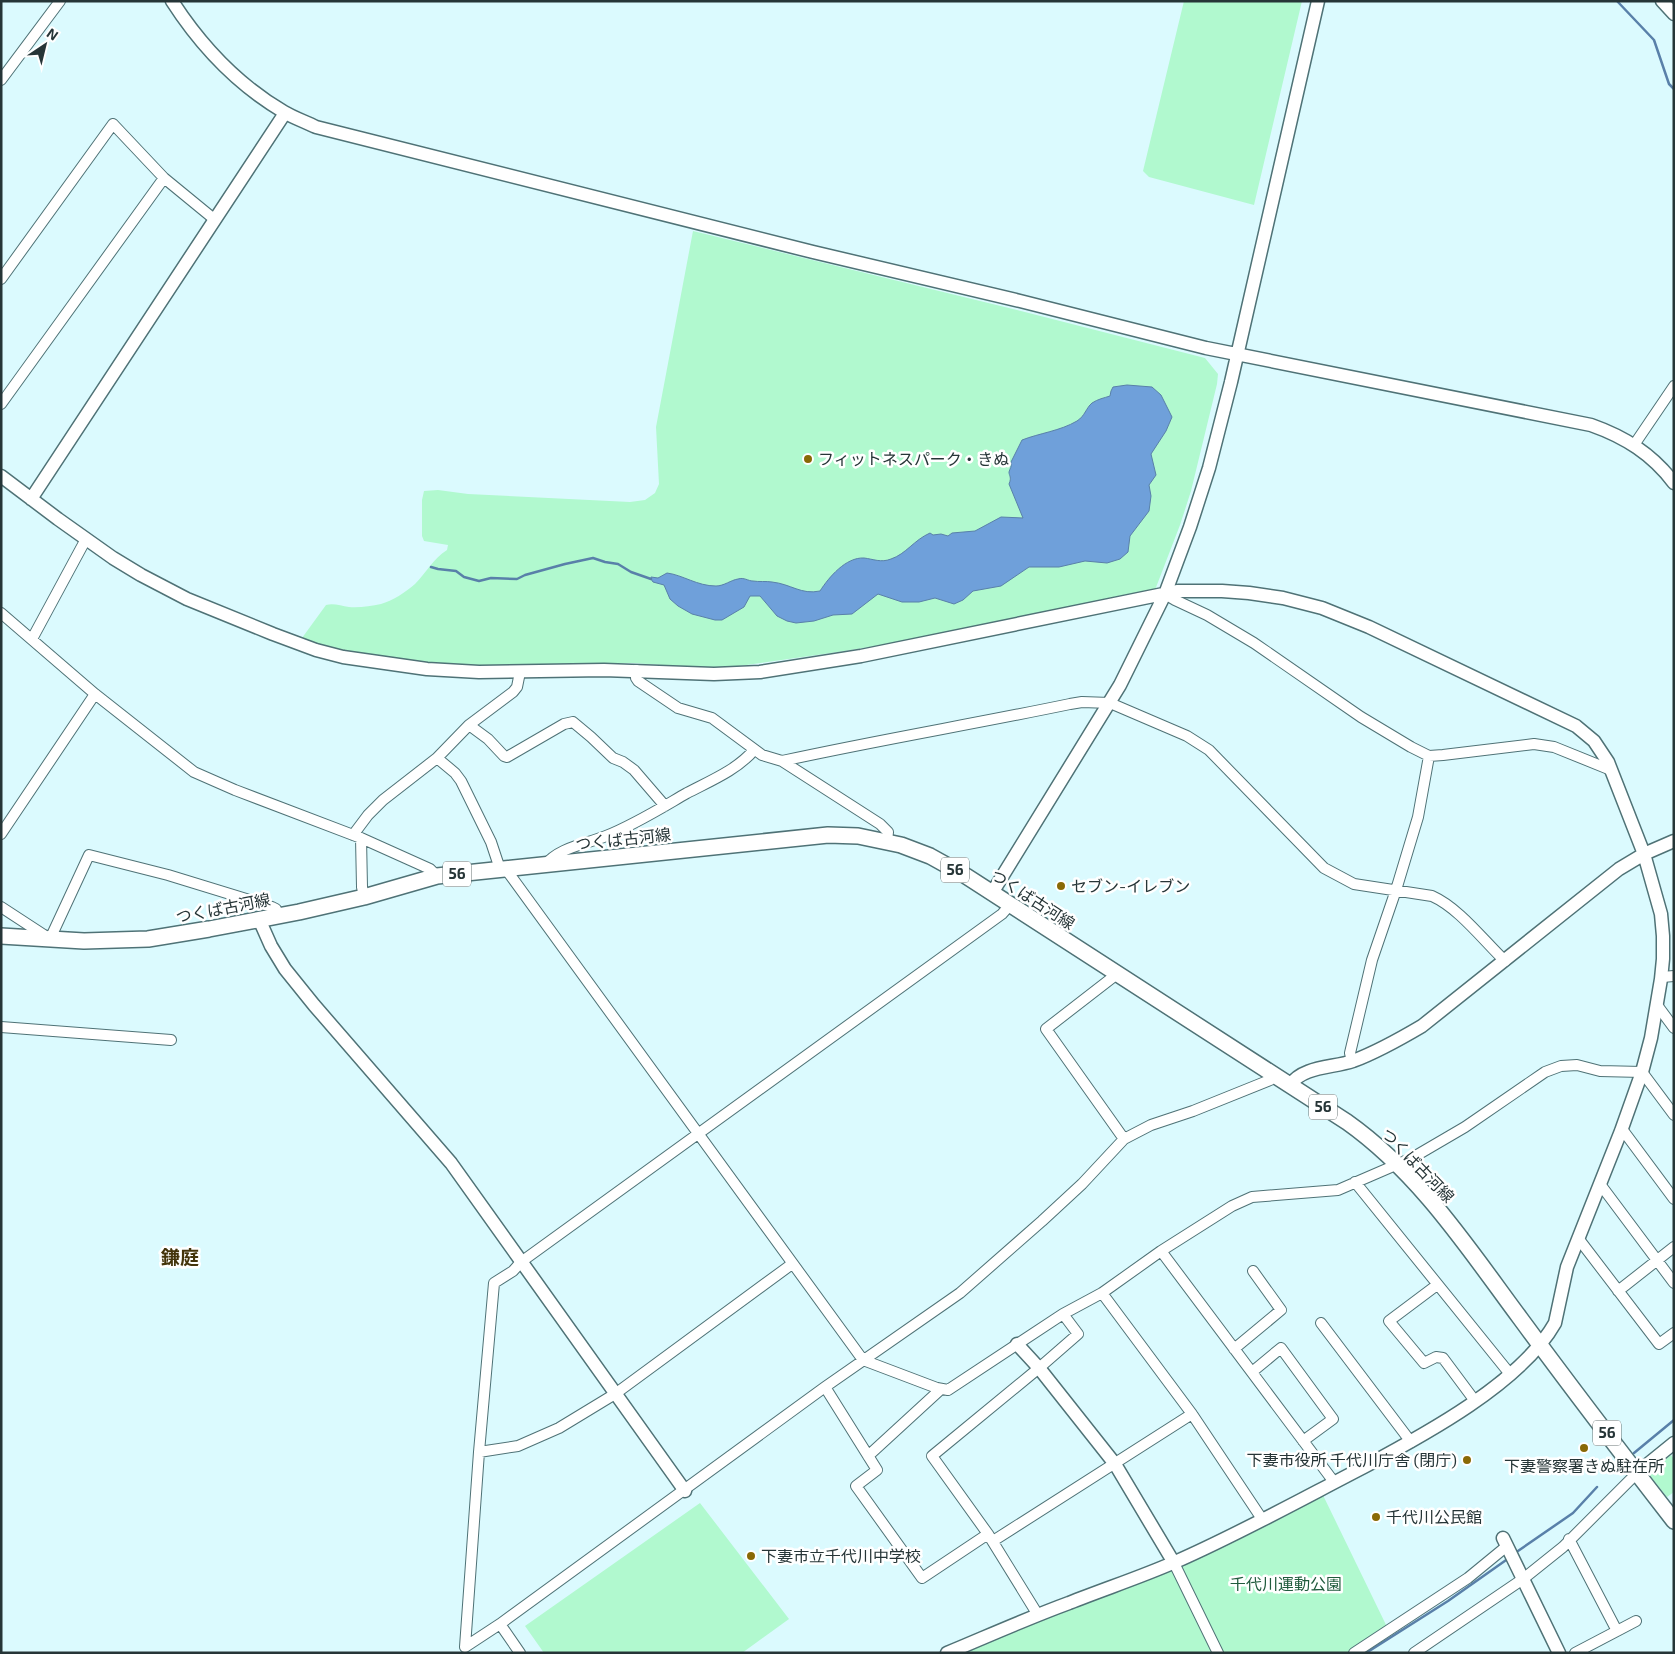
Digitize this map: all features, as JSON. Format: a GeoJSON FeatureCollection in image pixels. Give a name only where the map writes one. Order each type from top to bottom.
{"type":"FeatureCollection","features":[{"type":"Feature","properties":{"kind":"main road","name":"つくば古河線"},"geometry":{"type":"LineString","coordinates":[[1,936],[119,941],[148,939],[259,919],[364,897],[437,876],[828,835],[858,836],[888,841],[930,856],[992,893],[1363,1133],[1398,1163],[1471,1251],[1674,1521]]}},
{"type":"Feature","properties":{"kind":"street"},"geometry":{"type":"LineString","coordinates":[[1,80],[60,1]]}},
{"type":"Feature","properties":{"kind":"street"},"geometry":{"type":"LineString","coordinates":[[172,1],[197,37],[235,79],[285,113],[316,127],[813,252],[1237,354],[1591,425],[1612,432],[1642,450],[1674,484]]}},
{"type":"Feature","properties":{"kind":"street"},"geometry":{"type":"LineString","coordinates":[[992,893],[1110,703],[1140,648],[1165,594],[1190,527],[1209,468],[1237,354],[1318,1]]}},
{"type":"Feature","properties":{"kind":"street"},"geometry":{"type":"LineString","coordinates":[[1662,1],[1674,14]]}},
{"type":"Feature","properties":{"kind":"street"},"geometry":{"type":"LineString","coordinates":[[31,499],[285,113]]}},
{"type":"Feature","properties":{"kind":"street"},"geometry":{"type":"LineString","coordinates":[[1,279],[113,124],[164,178],[214,219]]}},
{"type":"Feature","properties":{"kind":"street"},"geometry":{"type":"LineString","coordinates":[[1,404],[164,178]]}},
{"type":"Feature","properties":{"kind":"street"},"geometry":{"type":"LineString","coordinates":[[1634,445],[1673,389]]}},
{"type":"Feature","properties":{"kind":"street"},"geometry":{"type":"LineString","coordinates":[[1,476],[86,539],[140,575],[187,599],[273,634],[316,650],[343,656],[427,669],[479,672],[636,670],[714,674],[760,672],[861,656],[1165,594],[1190,590],[1222,591],[1283,598],[1322,608],[1369,626],[1576,726],[1594,741],[1602,751],[1611,770],[1644,854],[1662,922],[1663,948],[1668,977],[1657,1005],[1642,1072],[1622,1129],[1567,1267],[1555,1323],[1540,1345],[1532,1355],[1510,1374],[1474,1401],[1411,1442],[1334,1482],[1174,1562],[1038,1614],[947,1653]]}},
{"type":"Feature","properties":{"kind":"street"},"geometry":{"type":"LineString","coordinates":[[32,639],[86,539]]}},
{"type":"Feature","properties":{"kind":"street"},"geometry":{"type":"LineString","coordinates":[[1165,594],[1239,634],[1361,717],[1429,756],[1534,744],[1554,747],[1611,770]]}},
{"type":"Feature","properties":{"kind":"street"},"geometry":{"type":"LineString","coordinates":[[1,613],[95,694],[194,772],[235,790],[357,836],[430,869],[437,876]]}},
{"type":"Feature","properties":{"kind":"street"},"geometry":{"type":"LineString","coordinates":[[636,670],[638,681],[678,708],[712,718],[754,750],[769,758],[782,761],[886,828],[888,841]]}},
{"type":"Feature","properties":{"kind":"street"},"geometry":{"type":"LineString","coordinates":[[364,897],[357,836],[368,815],[383,800],[437,758],[469,725],[513,692],[517,687],[520,672]]}},
{"type":"Feature","properties":{"kind":"street"},"geometry":{"type":"LineString","coordinates":[[1,834],[95,694]]}},
{"type":"Feature","properties":{"kind":"street"},"geometry":{"type":"LineString","coordinates":[[782,761],[878,740],[1070,704],[1082,702],[1110,703],[1187,736],[1209,750],[1324,868],[1354,884],[1432,896],[1440,900],[1465,921],[1505,961]]}},
{"type":"Feature","properties":{"kind":"street"},"geometry":{"type":"LineString","coordinates":[[469,725],[488,739],[507,757],[564,724],[573,722],[613,758],[634,770],[665,806]]}},
{"type":"Feature","properties":{"kind":"street"},"geometry":{"type":"LineString","coordinates":[[545,865],[558,853],[612,833],[665,806],[730,770],[744,761],[754,750]]}},
{"type":"Feature","properties":{"kind":"street"},"geometry":{"type":"LineString","coordinates":[[1352,1061],[1350,1053],[1366,981],[1418,817],[1429,756]]}},
{"type":"Feature","properties":{"kind":"street"},"geometry":{"type":"LineString","coordinates":[[437,758],[455,773],[461,781],[502,869],[698,1132],[863,1360],[941,1389],[948,1390],[1063,1314],[1102,1293],[1161,1250],[1232,1206],[1252,1197],[1338,1190],[1412,1158],[1466,1127],[1533,1080],[1561,1066],[1576,1065],[1600,1072],[1642,1072]]}},
{"type":"Feature","properties":{"kind":"street"},"geometry":{"type":"LineString","coordinates":[[1290,1085],[1300,1074],[1352,1061],[1398,1040],[1422,1026],[1505,961],[1590,890],[1644,854],[1674,841]]}},
{"type":"Feature","properties":{"kind":"street"},"geometry":{"type":"LineString","coordinates":[[1,908],[50,939],[89,855],[168,875],[272,907],[276,909],[278,915]]}},
{"type":"Feature","properties":{"kind":"street"},"geometry":{"type":"LineString","coordinates":[[1010,905],[994,920],[698,1132],[521,1262],[513,1271],[494,1283],[479,1452],[465,1647],[685,1491],[967,1286],[1082,1184],[1124,1138],[1151,1125],[1193,1111],[1270,1080],[1275,1076]]}},
{"type":"Feature","properties":{"kind":"street"},"geometry":{"type":"LineString","coordinates":[[259,919],[271,946],[285,969],[450,1163],[685,1491]]}},
{"type":"Feature","properties":{"kind":"street"},"geometry":{"type":"LineString","coordinates":[[1117,974],[1046,1029],[1124,1138]]}},
{"type":"Feature","properties":{"kind":"street"},"geometry":{"type":"LineString","coordinates":[[1657,1005],[1674,1028]]}},
{"type":"Feature","properties":{"kind":"street"},"geometry":{"type":"LineString","coordinates":[[1,1027],[171,1040]]}},
{"type":"Feature","properties":{"kind":"street"},"geometry":{"type":"LineString","coordinates":[[1642,1072],[1674,1115]]}},
{"type":"Feature","properties":{"kind":"street"},"geometry":{"type":"LineString","coordinates":[[1622,1129],[1674,1198]]}},
{"type":"Feature","properties":{"kind":"street"},"geometry":{"type":"LineString","coordinates":[[1355,1182],[1510,1374]]}},
{"type":"Feature","properties":{"kind":"street"},"geometry":{"type":"LineString","coordinates":[[1600,1184],[1674,1283]]}},
{"type":"Feature","properties":{"kind":"street"},"geometry":{"type":"LineString","coordinates":[[1578,1238],[1659,1344],[1674,1333]]}},
{"type":"Feature","properties":{"kind":"street"},"geometry":{"type":"LineString","coordinates":[[1618,1290],[1674,1247]]}},
{"type":"Feature","properties":{"kind":"street"},"geometry":{"type":"LineString","coordinates":[[1161,1250],[1334,1482]]}},
{"type":"Feature","properties":{"kind":"street"},"geometry":{"type":"LineString","coordinates":[[479,1452],[518,1446],[559,1428],[615,1394],[792,1264]]}},
{"type":"Feature","properties":{"kind":"street"},"geometry":{"type":"LineString","coordinates":[[1234,1349],[1281,1310],[1253,1271]]}},
{"type":"Feature","properties":{"kind":"street"},"geometry":{"type":"LineString","coordinates":[[1438,1285],[1389,1321],[1424,1363],[1436,1357],[1444,1358],[1474,1401]]}},
{"type":"Feature","properties":{"kind":"street"},"geometry":{"type":"LineString","coordinates":[[1102,1293],[1192,1414],[1262,1519]]}},
{"type":"Feature","properties":{"kind":"street"},"geometry":{"type":"LineString","coordinates":[[1038,1614],[991,1538],[932,1456],[1078,1334],[1063,1314]]}},
{"type":"Feature","properties":{"kind":"street"},"geometry":{"type":"LineString","coordinates":[[1322,1324],[1411,1442]]}},
{"type":"Feature","properties":{"kind":"street"},"geometry":{"type":"LineString","coordinates":[[1017,1344],[1039,1368],[1115,1464],[1174,1562],[1217,1653]]}},
{"type":"Feature","properties":{"kind":"street"},"geometry":{"type":"LineString","coordinates":[[1252,1372],[1282,1348],[1333,1418],[1303,1441]]}},
{"type":"Feature","properties":{"kind":"street"},"geometry":{"type":"LineString","coordinates":[[826,1387],[877,1470],[856,1486],[922,1578],[1115,1464],[1192,1414]]}},
{"type":"Feature","properties":{"kind":"street"},"geometry":{"type":"LineString","coordinates":[[868,1456],[941,1389]]}},
{"type":"Feature","properties":{"kind":"street"},"geometry":{"type":"LineString","coordinates":[[1414,1653],[1523,1579],[1562,1547],[1637,1473],[1674,1442]]}},
{"type":"Feature","properties":{"kind":"street"},"geometry":{"type":"LineString","coordinates":[[1569,1539],[1617,1631]]}},
{"type":"Feature","properties":{"kind":"street"},"geometry":{"type":"LineString","coordinates":[[1354,1653],[1468,1578],[1505,1542],[1559,1653]]}},
{"type":"Feature","properties":{"kind":"street"},"geometry":{"type":"LineString","coordinates":[[1575,1653],[1636,1621]]}},
{"type":"Feature","properties":{"kind":"street"},"geometry":{"type":"LineString","coordinates":[[500,1624],[520,1653]]}},
{"type":"Feature","properties":{"kind":"green space"},"geometry":{"type":"Polygon","coordinates":[[[1184,1],[1302,1],[1254,205],[1149,177],[1143,171],[1184,1]]]}},
{"type":"Feature","properties":{"kind":"green space","name":"フィットネスパーク・きぬ"},"geometry":{"type":"Polygon","coordinates":[[[693,231],[1205,358],[1218,374],[1217,384],[1191,491],[1155,590],[1128,594],[920,639],[732,667],[708,668],[632,663],[496,667],[426,664],[324,646],[302,638],[326,605],[335,604],[361,607],[390,601],[415,584],[447,550],[448,545],[424,541],[422,536],[422,500],[424,491],[438,490],[468,494],[630,502],[645,500],[655,493],[659,484],[656,427],[693,231]]]}},
{"type":"Feature","properties":{"kind":"green space"},"geometry":{"type":"Polygon","coordinates":[[[1671,1455],[1674,1459],[1674,1492],[1667,1497],[1650,1476],[1649,1472],[1671,1455]]]}},
{"type":"Feature","properties":{"kind":"green space","name":"千代川運動公園"},"geometry":{"type":"Polygon","coordinates":[[[1320,1489],[1389,1631],[1353,1653],[947,1653],[1174,1563],[1320,1489]]]}},
{"type":"Feature","properties":{"kind":"green space"},"geometry":{"type":"Polygon","coordinates":[[[700,1503],[789,1619],[742,1653],[544,1653],[525,1626],[700,1503]]]}},
{"type":"Feature","properties":{"kind":"water"},"geometry":{"type":"Polygon","coordinates":[[[1127,385],[1152,387],[1161,395],[1172,417],[1166,431],[1151,454],[1156,475],[1149,485],[1151,496],[1149,511],[1130,536],[1128,552],[1120,559],[1107,563],[1085,561],[1059,567],[1029,567],[1001,586],[973,591],[963,600],[954,604],[935,598],[919,602],[902,602],[878,594],[852,614],[833,615],[814,621],[796,623],[777,616],[760,596],[750,596],[744,607],[722,620],[692,614],[670,599],[664,585],[653,582],[651,579],[651,577],[658,578],[667,573],[709,586],[719,586],[742,578],[751,581],[779,583],[807,592],[820,591],[833,574],[851,561],[864,558],[880,561],[896,557],[930,533],[948,536],[952,533],[975,531],[1001,517],[1023,518],[1009,484],[1011,462],[1022,440],[1077,421],[1092,403],[1110,396],[1113,387],[1127,385]]]}},
{"type":"Feature","properties":{"kind":"waterway"},"geometry":{"type":"LineString","coordinates":[[1617,1],[1654,40],[1669,84],[1674,89]]}},
{"type":"Feature","properties":{"kind":"waterway"},"geometry":{"type":"LineString","coordinates":[[431,567],[456,571],[464,577],[479,581],[491,578],[517,579],[525,575],[593,558],[618,564],[631,572],[651,579]]}},
{"type":"Feature","properties":{"kind":"waterway"},"geometry":{"type":"LineString","coordinates":[[1634,1453],[1674,1420]]}},
{"type":"Feature","properties":{"kind":"waterway"},"geometry":{"type":"LineString","coordinates":[[1515,1553],[1573,1513],[1597,1487]]}},
{"type":"Feature","properties":{"kind":"waterway"},"geometry":{"type":"LineString","coordinates":[[1366,1653],[1448,1601],[1509,1558]]}},
{"type":"Feature","properties":{"kind":"place","name":"フィットネスパーク・きぬ"},"geometry":{"type":"Point","coordinates":[808,459]}},
{"type":"Feature","properties":{"kind":"place","name":"セブン-イレブン"},"geometry":{"type":"Point","coordinates":[1061,886]}},
{"type":"Feature","properties":{"kind":"place","name":"下妻警察署きぬ駐在所"},"geometry":{"type":"Point","coordinates":[1584,1448]}},
{"type":"Feature","properties":{"kind":"place","name":"下妻市役所 千代川庁舎 (閉庁)"},"geometry":{"type":"Point","coordinates":[1467,1460]}},
{"type":"Feature","properties":{"kind":"place","name":"千代川公民館"},"geometry":{"type":"Point","coordinates":[1376,1517]}},
{"type":"Feature","properties":{"kind":"place","name":"下妻市立千代川中学校"},"geometry":{"type":"Point","coordinates":[751,1556]}},
{"type":"Feature","properties":{"kind":"district","name":"鎌庭"},"geometry":{"type":"Point","coordinates":[180,1257]}}]}
